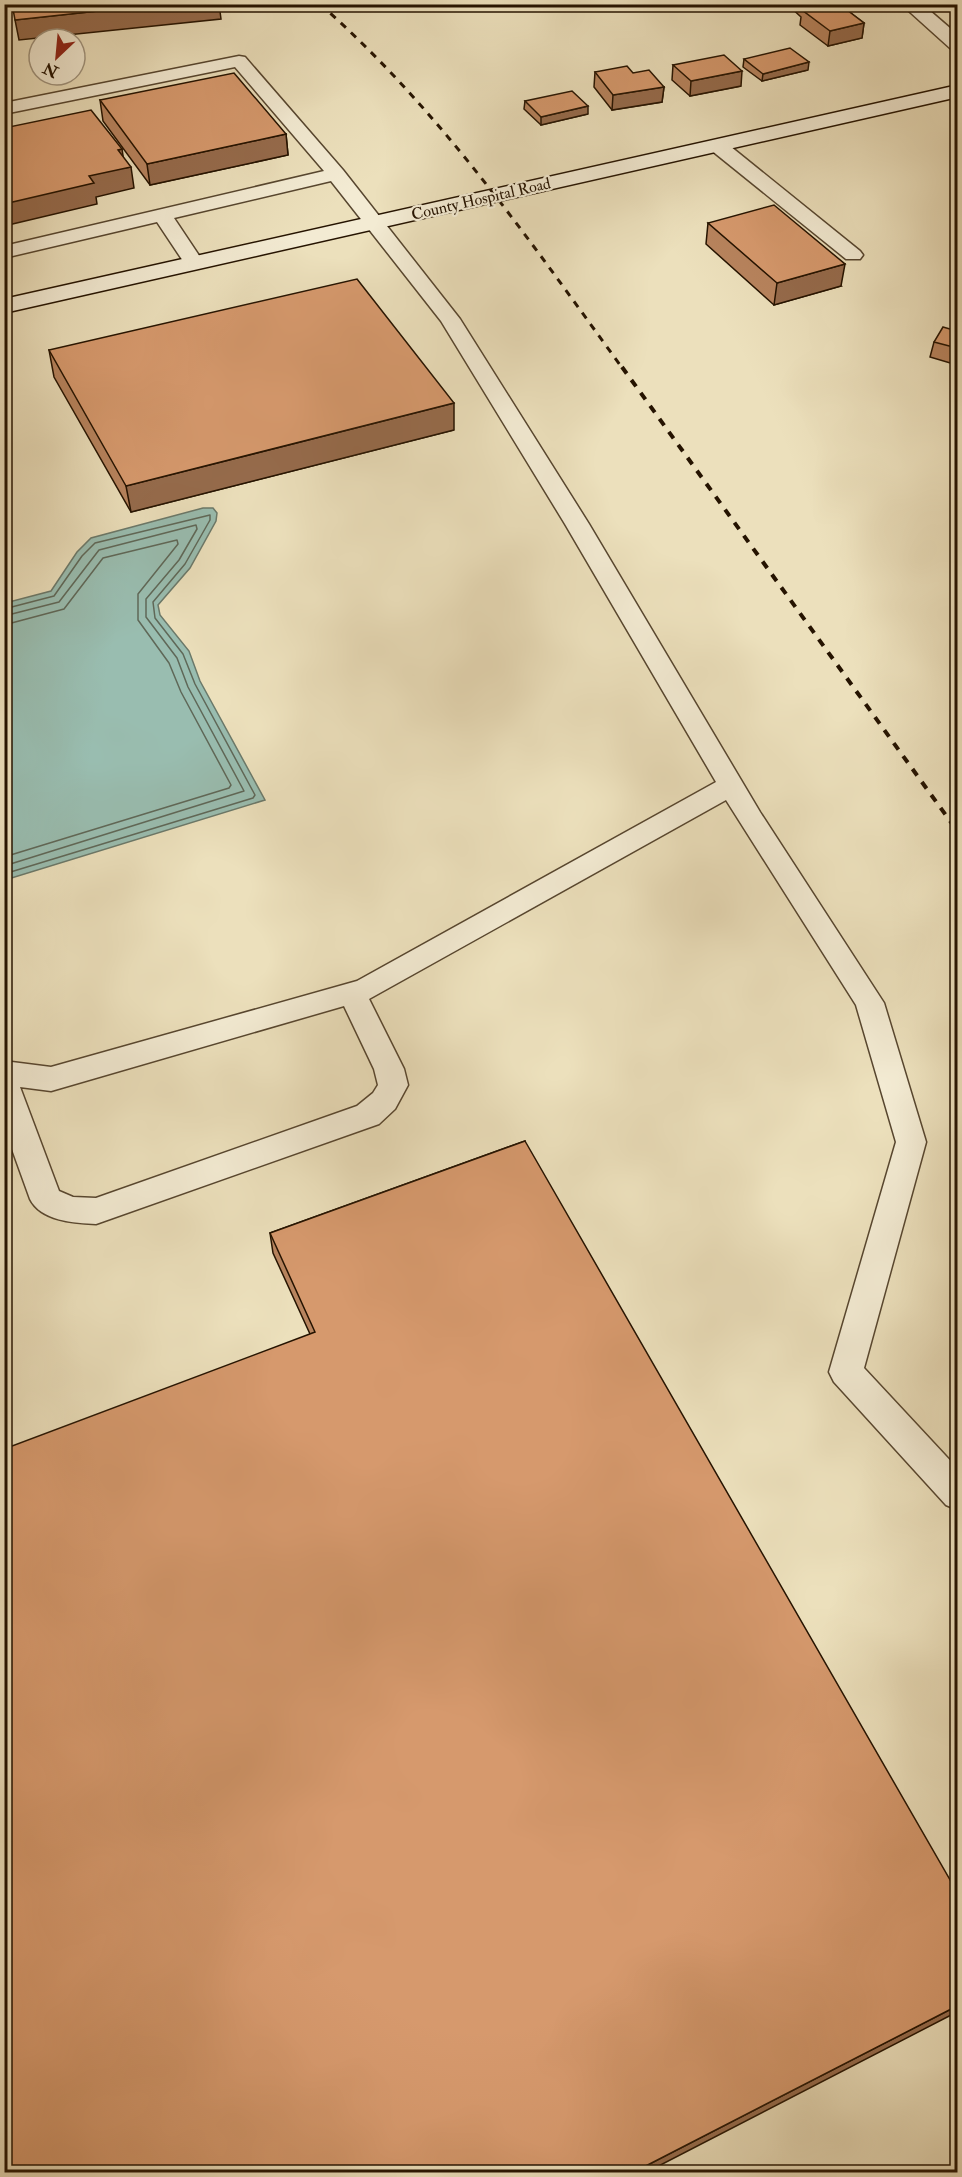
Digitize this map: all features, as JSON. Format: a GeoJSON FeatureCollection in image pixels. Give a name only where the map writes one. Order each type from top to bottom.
{"type":"FeatureCollection","features":[{"type":"Feature","properties":{"kind":"main road"},"geometry":{"type":"LineString","coordinates":[[909,4],[957,45]]}},
{"type":"Feature","properties":{"kind":"main road","name":"County Hospital Road"},"geometry":{"type":"LineString","coordinates":[[4,306],[957,91]]}},
{"type":"Feature","properties":{"kind":"lane"},"geometry":{"type":"LineString","coordinates":[[4,109],[239,61],[336,174],[450,318],[577,524],[730,786],[870,1003],[911,1142],[846,1372],[957,1494]]}},
{"type":"Feature","properties":{"kind":"lane"},"geometry":{"type":"LineString","coordinates":[[718,146],[853,255]]}},
{"type":"Feature","properties":{"kind":"lane"},"geometry":{"type":"LineString","coordinates":[[4,252],[336,174]]}},
{"type":"Feature","properties":{"kind":"lane"},"geometry":{"type":"LineString","coordinates":[[162,215],[194,263]]}},
{"type":"Feature","properties":{"kind":"lane"},"geometry":{"type":"LineString","coordinates":[[4,1073],[51,1079],[366,988],[730,786]]}},
{"type":"Feature","properties":{"kind":"lane"},"geometry":{"type":"LineString","coordinates":[[4,1084],[46,1199],[70,1210],[96,1211],[368,1115],[384,1101],[393,1085],[389,1069],[352,993]]}},
{"type":"Feature","properties":{"kind":"water"},"geometry":{"type":"Polygon","coordinates":[[[203,508],[213,508],[217,513],[216,521],[190,568],[158,605],[160,615],[189,651],[200,681],[265,800],[5,880],[5,603],[51,591],[77,552],[91,538],[203,508]]]}},
{"type":"Feature","properties":{"kind":"building"},"geometry":{"type":"Polygon","coordinates":[[[12,4],[163,4],[15,20],[12,4]]]}},
{"type":"Feature","properties":{"kind":"building"},"geometry":{"type":"Polygon","coordinates":[[[826,4],[839,4],[864,23],[830,31],[802,10],[826,4]]]}},
{"type":"Feature","properties":{"kind":"building"},"geometry":{"type":"Polygon","coordinates":[[[790,48],[809,62],[763,74],[744,59],[790,48]]]}},
{"type":"Feature","properties":{"kind":"building"},"geometry":{"type":"Polygon","coordinates":[[[724,55],[742,71],[691,81],[673,65],[724,55]]]}},
{"type":"Feature","properties":{"kind":"building"},"geometry":{"type":"Polygon","coordinates":[[[627,66],[633,73],[649,70],[664,87],[613,95],[595,72],[627,66]]]}},
{"type":"Feature","properties":{"kind":"building"},"geometry":{"type":"Polygon","coordinates":[[[234,73],[286,134],[147,164],[100,100],[234,73]]]}},
{"type":"Feature","properties":{"kind":"building"},"geometry":{"type":"Polygon","coordinates":[[[572,91],[588,106],[541,117],[525,101],[572,91]]]}},
{"type":"Feature","properties":{"kind":"building"},"geometry":{"type":"Polygon","coordinates":[[[91,110],[122,149],[118,150],[131,167],[89,176],[94,183],[4,204],[4,128],[91,110]]]}},
{"type":"Feature","properties":{"kind":"building"},"geometry":{"type":"Polygon","coordinates":[[[774,205],[845,264],[777,283],[708,223],[774,205]]]}},
{"type":"Feature","properties":{"kind":"building"},"geometry":{"type":"Polygon","coordinates":[[[357,279],[454,403],[126,486],[49,350],[357,279]]]}},
{"type":"Feature","properties":{"kind":"building"},"geometry":{"type":"Polygon","coordinates":[[[943,327],[957,331],[957,348],[934,342],[943,327]]]}},
{"type":"Feature","properties":{"kind":"building"},"geometry":{"type":"Polygon","coordinates":[[[525,1141],[957,1892],[957,2006],[634,2172],[4,2172],[4,1449],[315,1332],[270,1233],[525,1141]]]}},
{"type":"Feature","properties":{"kind":"railway"},"geometry":{"type":"LineString","coordinates":[[320,4],[364,45],[444,132],[517,225],[623,369]]}},
{"type":"Feature","properties":{"kind":"railway"},"geometry":{"type":"LineString","coordinates":[[622,367],[958,832]]}}]}
